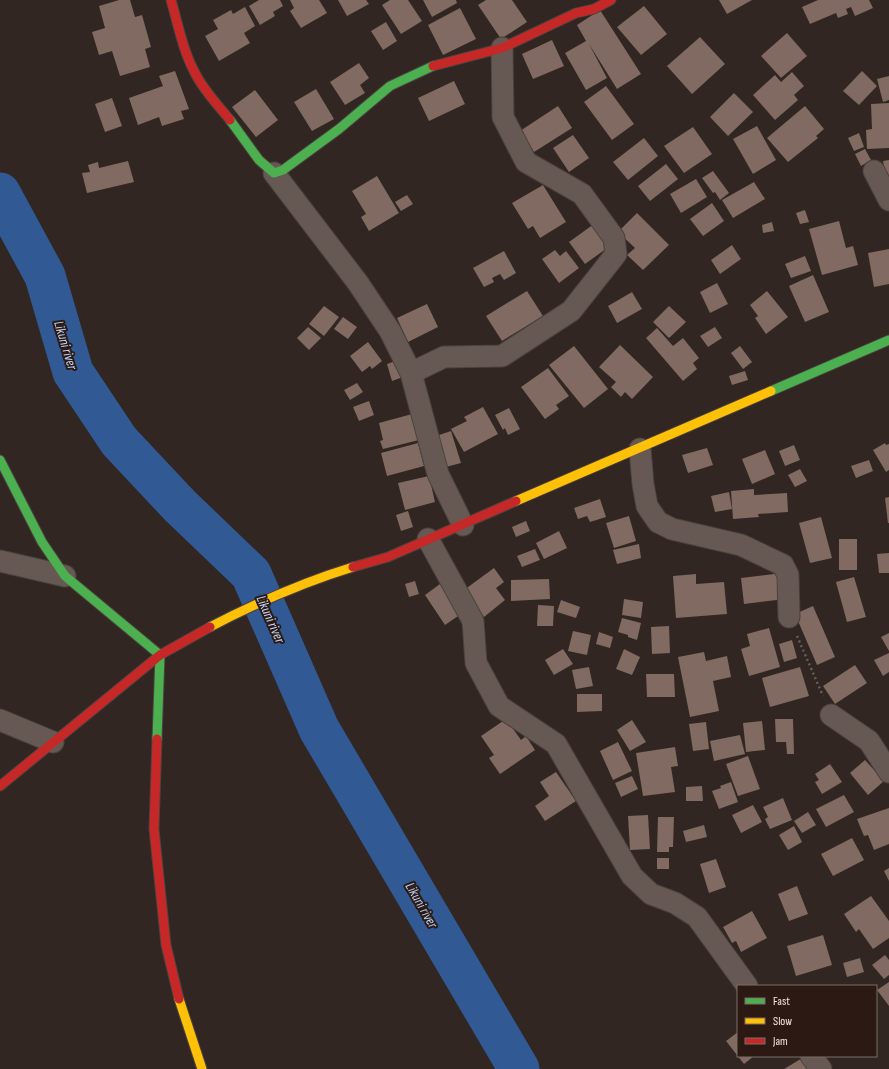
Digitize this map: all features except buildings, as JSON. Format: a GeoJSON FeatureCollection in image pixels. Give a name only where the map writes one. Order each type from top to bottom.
{"type":"FeatureCollection","features":[{"type":"Feature","properties":{"kind":"street"},"geometry":{"type":"LineString","coordinates":[[171,0],[181,36],[195,73],[206,90],[237,128],[265,168],[274,173],[358,283],[390,331],[411,373],[438,474],[463,525]]}},
{"type":"Feature","properties":{"kind":"street"},"geometry":{"type":"LineString","coordinates":[[274,173],[283,170],[339,129],[390,86],[432,66],[502,48],[576,13],[594,9],[611,0]]}},
{"type":"Feature","properties":{"kind":"street"},"geometry":{"type":"LineString","coordinates":[[411,373],[444,357],[502,356],[571,311],[616,254],[614,238],[582,194],[526,162],[503,117],[502,48]]}},
{"type":"Feature","properties":{"kind":"street"},"geometry":{"type":"LineString","coordinates":[[874,171],[889,200]]}},
{"type":"Feature","properties":{"kind":"street"},"geometry":{"type":"LineString","coordinates":[[0,786],[160,655],[212,626],[281,593],[331,574],[388,556],[428,540],[889,340]]}},
{"type":"Feature","properties":{"kind":"street"},"geometry":{"type":"LineString","coordinates":[[640,449],[643,484],[647,506],[658,522],[672,529],[741,545],[783,565],[788,575],[789,617]]}},
{"type":"Feature","properties":{"kind":"street"},"geometry":{"type":"LineString","coordinates":[[0,460],[42,542],[64,576],[160,655]]}},
{"type":"Feature","properties":{"kind":"street"},"geometry":{"type":"LineString","coordinates":[[428,540],[473,621],[476,662],[499,706],[556,744],[632,876],[651,894],[675,903],[697,917],[746,985]]}},
{"type":"Feature","properties":{"kind":"street"},"geometry":{"type":"LineString","coordinates":[[0,562],[64,576]]}},
{"type":"Feature","properties":{"kind":"street"},"geometry":{"type":"LineString","coordinates":[[160,655],[154,829],[166,945],[176,990],[202,1069]]}},
{"type":"Feature","properties":{"kind":"street"},"geometry":{"type":"LineString","coordinates":[[831,715],[869,741],[889,772]]}},
{"type":"Feature","properties":{"kind":"street"},"geometry":{"type":"LineString","coordinates":[[0,720],[53,742]]}},
{"type":"Feature","properties":{"kind":"street"},"geometry":{"type":"LineString","coordinates":[[812,1057],[821,1069]]}},
{"type":"Feature","properties":{"kind":"path"},"geometry":{"type":"LineString","coordinates":[[789,617],[831,715]]}},
{"type":"Feature","properties":{"kind":"waterway","name":"Likuni river"},"geometry":{"type":"LineString","coordinates":[[0,193],[45,276],[73,372],[119,441],[180,506],[251,574],[319,729],[519,1069]]}},
{"type":"Feature","properties":{"kind":"traffic: fast"},"geometry":{"type":"LineString","coordinates":[[230,120],[259,160],[274,173],[283,170],[339,129],[390,86],[433,66]]}},
{"type":"Feature","properties":{"kind":"traffic: fast"},"geometry":{"type":"LineString","coordinates":[[771,391],[889,340]]}},
{"type":"Feature","properties":{"kind":"traffic: fast"},"geometry":{"type":"LineString","coordinates":[[0,460],[42,542],[65,576],[160,655],[157,739]]}},
{"type":"Feature","properties":{"kind":"traffic: slow"},"geometry":{"type":"LineString","coordinates":[[516,501],[771,391]]}},
{"type":"Feature","properties":{"kind":"traffic: slow"},"geometry":{"type":"LineString","coordinates":[[210,627],[280,594],[316,579],[353,567]]}},
{"type":"Feature","properties":{"kind":"traffic: slow"},"geometry":{"type":"LineString","coordinates":[[179,999],[202,1069]]}},
{"type":"Feature","properties":{"kind":"traffic: jam"},"geometry":{"type":"LineString","coordinates":[[171,0],[184,47],[191,65],[211,98],[230,120]]}},
{"type":"Feature","properties":{"kind":"traffic: jam"},"geometry":{"type":"LineString","coordinates":[[433,66],[502,48],[576,13],[594,9],[611,0]]}},
{"type":"Feature","properties":{"kind":"traffic: jam"},"geometry":{"type":"LineString","coordinates":[[353,567],[388,557],[516,501]]}},
{"type":"Feature","properties":{"kind":"traffic: jam"},"geometry":{"type":"LineString","coordinates":[[0,786],[160,655],[210,627]]}},
{"type":"Feature","properties":{"kind":"traffic: jam"},"geometry":{"type":"LineString","coordinates":[[157,739],[154,829],[166,945],[179,999]]}}]}
